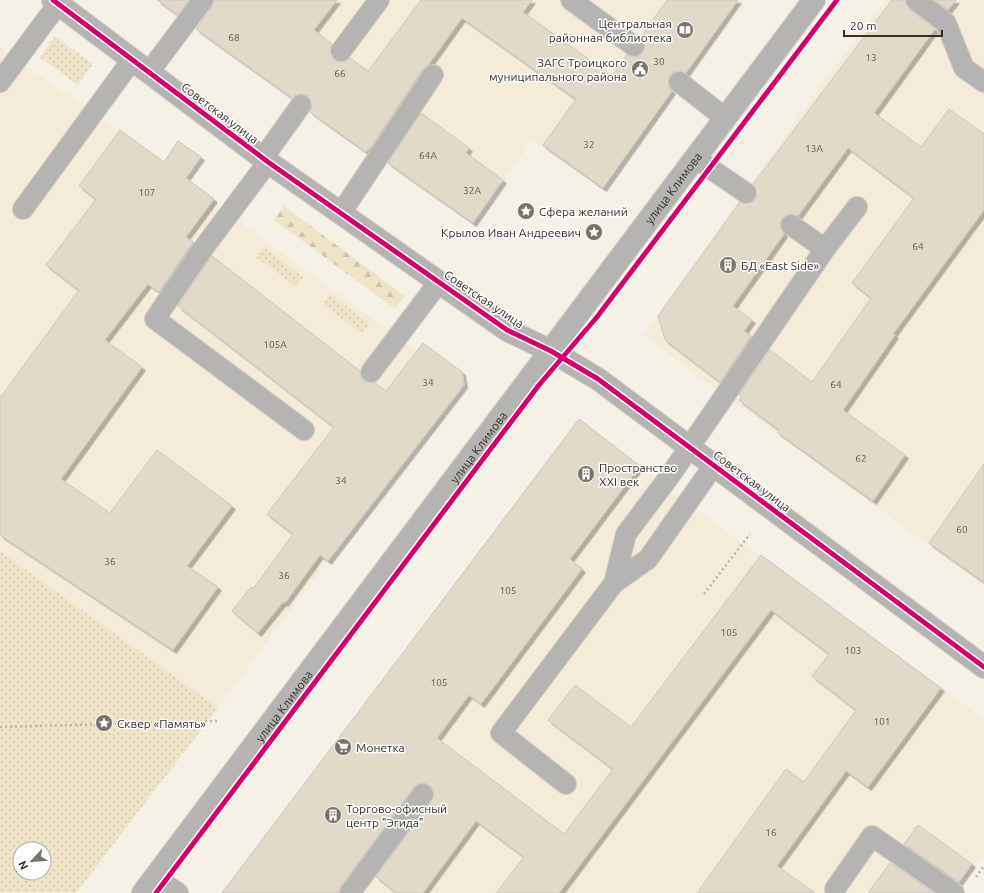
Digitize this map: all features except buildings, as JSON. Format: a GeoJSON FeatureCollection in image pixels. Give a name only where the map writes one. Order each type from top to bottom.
{"type":"FeatureCollection","features":[{"type":"Feature","properties":{"kind":"street","name":"улица Климова"},"geometry":{"type":"LineString","coordinates":[[149,885],[814,0]]}},
{"type":"Feature","properties":{"kind":"street","name":"Советская улица"},"geometry":{"type":"LineString","coordinates":[[56,2],[265,160],[507,330],[551,351],[598,379],[690,446],[984,667]]}},
{"type":"Feature","properties":{"kind":"lane"},"geometry":{"type":"LineString","coordinates":[[149,72],[203,0]]}},
{"type":"Feature","properties":{"kind":"lane"},"geometry":{"type":"LineString","coordinates":[[341,51],[379,0]]}},
{"type":"Feature","properties":{"kind":"lane"},"geometry":{"type":"LineString","coordinates":[[571,0],[634,46]]}},
{"type":"Feature","properties":{"kind":"lane"},"geometry":{"type":"LineString","coordinates":[[916,0],[946,23],[964,68],[984,82]]}},
{"type":"Feature","properties":{"kind":"lane"},"geometry":{"type":"LineString","coordinates":[[0,82],[56,2]]}},
{"type":"Feature","properties":{"kind":"lane"},"geometry":{"type":"LineString","coordinates":[[23,209],[132,60]]}},
{"type":"Feature","properties":{"kind":"lane"},"geometry":{"type":"LineString","coordinates":[[341,213],[433,75]]}},
{"type":"Feature","properties":{"kind":"lane"},"geometry":{"type":"LineString","coordinates":[[679,82],[726,118]]}},
{"type":"Feature","properties":{"kind":"lane"},"geometry":{"type":"LineString","coordinates":[[301,105],[265,160],[155,319],[304,430]]}},
{"type":"Feature","properties":{"kind":"lane"},"geometry":{"type":"LineString","coordinates":[[695,158],[746,193]]}},
{"type":"Feature","properties":{"kind":"lane"},"geometry":{"type":"LineString","coordinates":[[614,583],[626,534],[690,446],[825,249],[857,207]]}},
{"type":"Feature","properties":{"kind":"lane"},"geometry":{"type":"LineString","coordinates":[[791,225],[825,249]]}},
{"type":"Feature","properties":{"kind":"lane"},"geometry":{"type":"LineString","coordinates":[[371,372],[439,282]]}},
{"type":"Feature","properties":{"kind":"lane"},"geometry":{"type":"LineString","coordinates":[[566,784],[501,733],[614,583],[648,559],[714,465]]}},
{"type":"Feature","properties":{"kind":"lane"},"geometry":{"type":"LineString","coordinates":[[350,893],[423,794]]}},
{"type":"Feature","properties":{"kind":"lane"},"geometry":{"type":"LineString","coordinates":[[835,889],[872,836],[954,893]]}},
{"type":"Feature","properties":{"kind":"lane"},"geometry":{"type":"LineString","coordinates":[[149,885],[178,893]]}},
{"type":"Feature","properties":{"kind":"path"},"geometry":{"type":"LineString","coordinates":[[704,594],[750,534]]}},
{"type":"Feature","properties":{"kind":"path"},"geometry":{"type":"LineString","coordinates":[[0,727],[217,721]]}},
{"type":"Feature","properties":{"kind":"shaded area"},"geometry":{"type":"Polygon","coordinates":[[[165,0],[743,0],[603,190],[532,141],[473,224],[165,0]]]}},
{"type":"Feature","properties":{"kind":"shaded area"},"geometry":{"type":"Polygon","coordinates":[[[886,0],[984,0],[984,586],[643,335],[824,81],[886,0]]]}},
{"type":"Feature","properties":{"kind":"shaded area"},"geometry":{"type":"Polygon","coordinates":[[[0,47],[120,130],[214,199],[212,202],[417,351],[423,343],[462,372],[463,379],[218,708],[0,551],[0,47]]]}},
{"type":"Feature","properties":{"kind":"shaded area"},"geometry":{"type":"Polygon","coordinates":[[[579,419],[663,485],[984,719],[984,853],[954,893],[223,893],[579,419]]]}},
{"type":"Feature","properties":{"kind":"green space"},"geometry":{"type":"Polygon","coordinates":[[[55,36],[93,64],[78,85],[40,57],[55,36]]]}},
{"type":"Feature","properties":{"kind":"green space"},"geometry":{"type":"Polygon","coordinates":[[[284,206],[405,296],[395,309],[274,220],[284,206]]]}},
{"type":"Feature","properties":{"kind":"green space"},"geometry":{"type":"Polygon","coordinates":[[[263,247],[303,277],[295,286],[256,257],[263,247]]]}},
{"type":"Feature","properties":{"kind":"green space"},"geometry":{"type":"Polygon","coordinates":[[[330,294],[370,324],[362,334],[323,304],[330,294]]]}},
{"type":"Feature","properties":{"kind":"green space","name":"Сквер «Память»"},"geometry":{"type":"Polygon","coordinates":[[[0,551],[218,708],[76,893],[0,893],[0,551]]]}},
{"type":"Feature","properties":{"kind":"cycle path"},"geometry":{"type":"LineString","coordinates":[[53,0],[268,162],[507,330],[551,351],[598,379],[984,667]]}},
{"type":"Feature","properties":{"kind":"cycle path"},"geometry":{"type":"LineString","coordinates":[[156,893],[539,385],[597,317],[837,0]]}},
{"type":"Feature","properties":{"kind":"place","name":"Центральная районная библиотека"},"geometry":{"type":"Point","coordinates":[685,30]}},
{"type":"Feature","properties":{"kind":"place","name":"ЗАГС Троицкого муниципального района"},"geometry":{"type":"Point","coordinates":[640,69]}},
{"type":"Feature","properties":{"kind":"place","name":"Сфера желаний"},"geometry":{"type":"Point","coordinates":[526,211]}},
{"type":"Feature","properties":{"kind":"place","name":"Крылов Иван Андреевич"},"geometry":{"type":"Point","coordinates":[594,232]}},
{"type":"Feature","properties":{"kind":"place","name":"БД «East Side»"},"geometry":{"type":"Point","coordinates":[728,265]}},
{"type":"Feature","properties":{"kind":"place","name":"Пространство XXI век"},"geometry":{"type":"Point","coordinates":[586,474]}},
{"type":"Feature","properties":{"kind":"place","name":"Сквер «Память»"},"geometry":{"type":"Point","coordinates":[104,723]}},
{"type":"Feature","properties":{"kind":"place","name":"Монетка"},"geometry":{"type":"Point","coordinates":[343,747]}},
{"type":"Feature","properties":{"kind":"place","name":"Торгово-офисный центр \"Эгида\""},"geometry":{"type":"Point","coordinates":[333,815]}}]}
